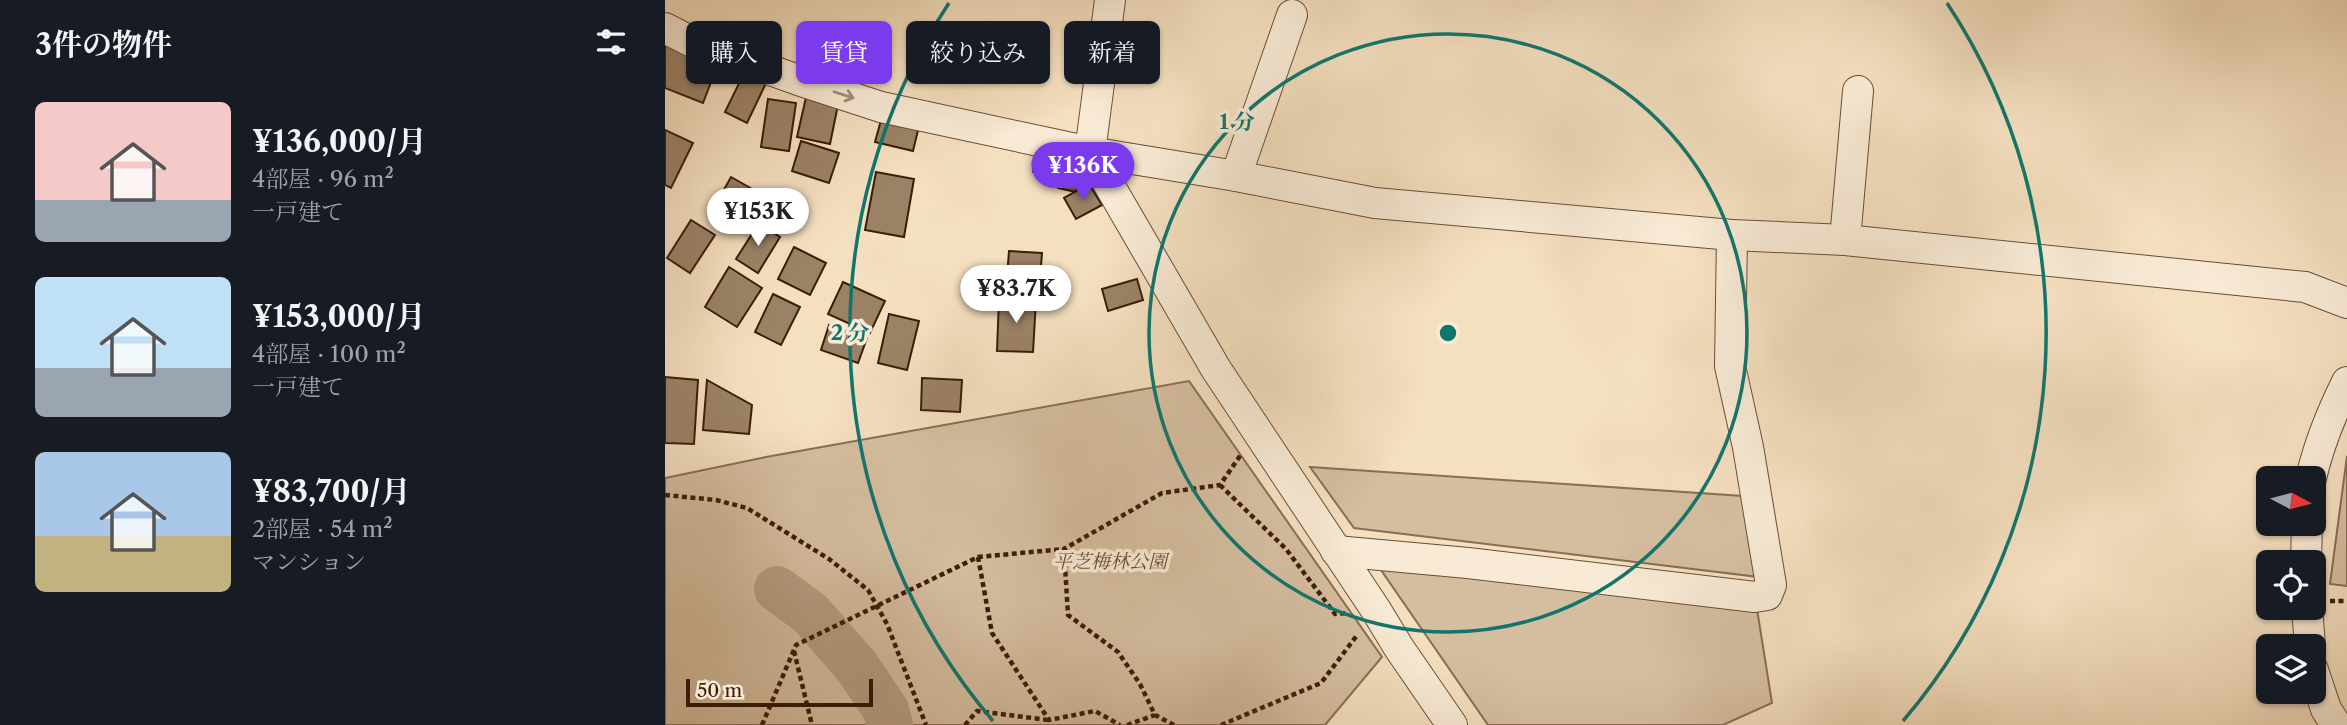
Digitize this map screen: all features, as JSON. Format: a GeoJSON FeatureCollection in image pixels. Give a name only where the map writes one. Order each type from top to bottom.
{"type":"FeatureCollection","features":[{"type":"Feature","properties":{"kind":"street"},"geometry":{"type":"LineString","coordinates":[[1110,0],[1090,152],[1216,369],[1452,725]]}},
{"type":"Feature","properties":{"kind":"street"},"geometry":{"type":"LineString","coordinates":[[1236,177],[1292,15]]}},
{"type":"Feature","properties":{"kind":"street"},"geometry":{"type":"LineString","coordinates":[[665,29],[692,42],[774,72],[881,107],[1090,152],[1375,203],[1732,235],[1845,240],[2305,287],[2347,303]]}},
{"type":"Feature","properties":{"kind":"street"},"geometry":{"type":"LineString","coordinates":[[1845,240],[1858,91]]}},
{"type":"Feature","properties":{"kind":"street"},"geometry":{"type":"LineString","coordinates":[[1336,551],[1468,563],[1755,597],[1767,595],[1771,585],[1748,447],[1730,366],[1732,235]]}},
{"type":"Feature","properties":{"kind":"street"},"geometry":{"type":"LineString","coordinates":[[2313,466],[2326,425],[2347,382]]}},
{"type":"Feature","properties":{"kind":"street"},"geometry":{"type":"LineString","coordinates":[[2324,704],[2336,725]]}},
{"type":"Feature","properties":{"kind":"path"},"geometry":{"type":"LineString","coordinates":[[762,725],[795,648],[978,557],[1064,549],[1162,493],[1220,485],[1256,432]]}},
{"type":"Feature","properties":{"kind":"path"},"geometry":{"type":"LineString","coordinates":[[1220,485],[1286,549],[1335,614],[1376,610]]}},
{"type":"Feature","properties":{"kind":"path"},"geometry":{"type":"LineString","coordinates":[[665,495],[716,500],[747,508],[829,559],[867,590],[887,624],[926,725]]}},
{"type":"Feature","properties":{"kind":"path"},"geometry":{"type":"LineString","coordinates":[[1064,549],[1068,615],[1118,652],[1140,684],[1155,715],[1174,725]]}},
{"type":"Feature","properties":{"kind":"path"},"geometry":{"type":"LineString","coordinates":[[978,557],[992,634],[1049,720]]}},
{"type":"Feature","properties":{"kind":"path"},"geometry":{"type":"LineString","coordinates":[[1221,725],[1321,683],[1376,610]]}},
{"type":"Feature","properties":{"kind":"path"},"geometry":{"type":"LineString","coordinates":[[795,648],[812,725]]}},
{"type":"Feature","properties":{"kind":"path"},"geometry":{"type":"LineString","coordinates":[[965,725],[977,711],[1049,720],[1095,711],[1120,725]]}},
{"type":"Feature","properties":{"kind":"path"},"geometry":{"type":"LineString","coordinates":[[1127,725],[1155,715]]}},
{"type":"Feature","properties":{"kind":"green space","name":"平芝梅林公園"},"geometry":{"type":"Polygon","coordinates":[[[1189,381],[1382,657],[1325,725],[665,725],[665,478],[766,457],[1189,381]]]}},
{"type":"Feature","properties":{"kind":"green space"},"geometry":{"type":"Polygon","coordinates":[[[2347,456],[2347,586],[2330,584],[2347,456]]]}},
{"type":"Feature","properties":{"kind":"green space"},"geometry":{"type":"Polygon","coordinates":[[[1310,467],[1758,497],[1759,577],[1354,528],[1310,467]]]}},
{"type":"Feature","properties":{"kind":"green space"},"geometry":{"type":"Polygon","coordinates":[[[1383,562],[1757,609],[1772,703],[1723,725],[1488,725],[1381,570],[1383,562]]]}},
{"type":"Feature","properties":{"kind":"building"},"geometry":{"type":"Polygon","coordinates":[[[665,43],[686,51],[686,84],[710,84],[703,103],[665,88],[665,43]]]}},
{"type":"Feature","properties":{"kind":"building"},"geometry":{"type":"Polygon","coordinates":[[[739,84],[766,84],[747,123],[725,112],[739,84]]]}},
{"type":"Feature","properties":{"kind":"building"},"geometry":{"type":"Polygon","coordinates":[[[807,93],[839,100],[830,144],[797,137],[807,93]]]}},
{"type":"Feature","properties":{"kind":"building"},"geometry":{"type":"Polygon","coordinates":[[[768,99],[796,103],[789,151],[761,147],[768,99]]]}},
{"type":"Feature","properties":{"kind":"building"},"geometry":{"type":"Polygon","coordinates":[[[883,113],[920,122],[913,151],[875,142],[883,113]]]}},
{"type":"Feature","properties":{"kind":"building"},"geometry":{"type":"Polygon","coordinates":[[[665,130],[693,143],[671,188],[665,185],[665,130]]]}},
{"type":"Feature","properties":{"kind":"building"},"geometry":{"type":"Polygon","coordinates":[[[801,141],[839,153],[829,183],[792,171],[801,141]]]}},
{"type":"Feature","properties":{"kind":"building"},"geometry":{"type":"Polygon","coordinates":[[[1038,149],[1059,153],[1054,176],[1033,172],[1038,149]]]}},
{"type":"Feature","properties":{"kind":"building"},"geometry":{"type":"Polygon","coordinates":[[[1066,152],[1083,155],[1076,192],[1058,188],[1066,152]]]}},
{"type":"Feature","properties":{"kind":"building"},"geometry":{"type":"Polygon","coordinates":[[[876,172],[914,179],[904,237],[865,230],[876,172]]]}},
{"type":"Feature","properties":{"kind":"building"},"geometry":{"type":"Polygon","coordinates":[[[731,177],[754,190],[738,217],[716,204],[731,177]]]}},
{"type":"Feature","properties":{"kind":"building"},"geometry":{"type":"Polygon","coordinates":[[[1089,184],[1102,205],[1076,219],[1064,198],[1089,184]]]}},
{"type":"Feature","properties":{"kind":"building"},"geometry":{"type":"Polygon","coordinates":[[[691,220],[715,235],[690,273],[667,258],[691,220]]]}},
{"type":"Feature","properties":{"kind":"building"},"geometry":{"type":"Polygon","coordinates":[[[759,223],[780,237],[758,273],[736,259],[759,223]]]}},
{"type":"Feature","properties":{"kind":"building"},"geometry":{"type":"Polygon","coordinates":[[[794,247],[826,263],[810,295],[778,279],[794,247]]]}},
{"type":"Feature","properties":{"kind":"building"},"geometry":{"type":"Polygon","coordinates":[[[1009,251],[1042,253],[1040,279],[1007,277],[1009,251]]]}},
{"type":"Feature","properties":{"kind":"building"},"geometry":{"type":"Polygon","coordinates":[[[729,267],[762,288],[737,327],[705,307],[729,267]]]}},
{"type":"Feature","properties":{"kind":"building"},"geometry":{"type":"Polygon","coordinates":[[[1137,279],[1143,300],[1108,311],[1102,289],[1137,279]]]}},
{"type":"Feature","properties":{"kind":"building"},"geometry":{"type":"Polygon","coordinates":[[[843,282],[885,301],[870,333],[828,314],[843,282]]]}},
{"type":"Feature","properties":{"kind":"building"},"geometry":{"type":"Polygon","coordinates":[[[773,294],[800,307],[781,345],[755,332],[773,294]]]}},
{"type":"Feature","properties":{"kind":"building"},"geometry":{"type":"Polygon","coordinates":[[[999,298],[1036,300],[1033,352],[997,351],[999,298]]]}},
{"type":"Feature","properties":{"kind":"building"},"geometry":{"type":"Polygon","coordinates":[[[889,314],[919,321],[907,370],[878,363],[889,314]]]}},
{"type":"Feature","properties":{"kind":"building"},"geometry":{"type":"Polygon","coordinates":[[[829,325],[867,338],[858,363],[821,350],[829,325]]]}},
{"type":"Feature","properties":{"kind":"building"},"geometry":{"type":"Polygon","coordinates":[[[665,377],[698,380],[694,444],[665,443],[665,377]]]}},
{"type":"Feature","properties":{"kind":"building"},"geometry":{"type":"Polygon","coordinates":[[[922,378],[962,380],[960,412],[921,410],[922,378]]]}},
{"type":"Feature","properties":{"kind":"building"},"geometry":{"type":"Polygon","coordinates":[[[707,380],[752,405],[749,434],[703,430],[707,380]]]}},
{"type":"Feature","properties":{"kind":"waterway"},"geometry":{"type":"LineString","coordinates":[[777,589],[810,613],[857,667],[886,710],[890,725]]}}]}
